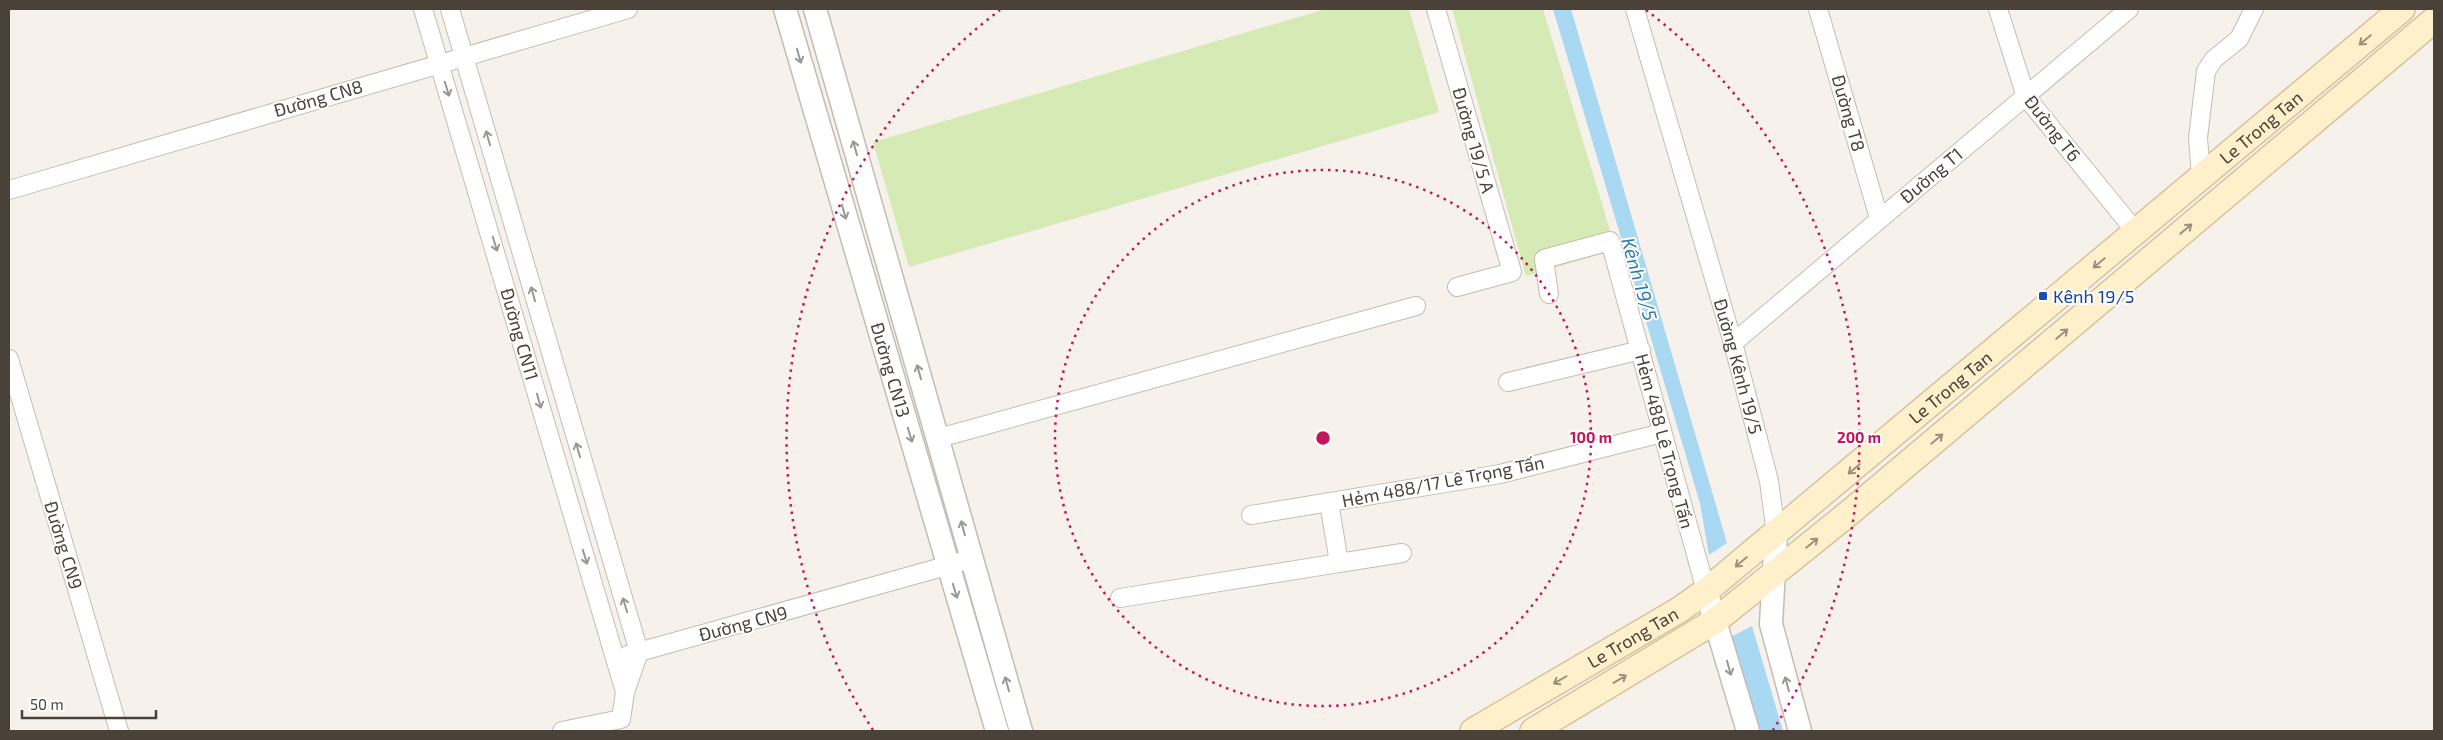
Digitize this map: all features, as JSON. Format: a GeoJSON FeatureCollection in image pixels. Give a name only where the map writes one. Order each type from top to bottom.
{"type":"FeatureCollection","features":[{"type":"Feature","properties":{"kind":"main road","name":"Le Trong Tan"},"geometry":{"type":"LineString","coordinates":[[1473,731],[1679,610],[1706,591],[2402,9]]}},
{"type":"Feature","properties":{"kind":"main road","name":"Le Trong Tan"},"geometry":{"type":"LineString","coordinates":[[1533,731],[1715,621],[1775,573],[2434,20]]}},
{"type":"Feature","properties":{"kind":"main road"},"geometry":{"type":"LineString","coordinates":[[2136,232],[2155,255]]}},
{"type":"Feature","properties":{"kind":"street","name":"Đường CN11"},"geometry":{"type":"LineString","coordinates":[[423,9],[625,692]]}},
{"type":"Feature","properties":{"kind":"street","name":"Đường CN11"},"geometry":{"type":"LineString","coordinates":[[450,9],[639,652]]}},
{"type":"Feature","properties":{"kind":"street","name":"Đường CN8"},"geometry":{"type":"LineString","coordinates":[[9,190],[628,9]]}},
{"type":"Feature","properties":{"kind":"street","name":"Đường CN13"},"geometry":{"type":"LineString","coordinates":[[785,9],[947,567],[997,731]]}},
{"type":"Feature","properties":{"kind":"street","name":"Đường CN13"},"geometry":{"type":"LineString","coordinates":[[814,9],[939,438],[971,559],[1021,731]]}},
{"type":"Feature","properties":{"kind":"street","name":"Đường 19/5 A"},"geometry":{"type":"LineString","coordinates":[[1436,9],[1512,272],[1457,287]]}},
{"type":"Feature","properties":{"kind":"street","name":"Đường Kênh 19/5"},"geometry":{"type":"LineString","coordinates":[[1635,9],[1733,343],[1769,481],[1776,534],[1771,624],[1800,731]]}},
{"type":"Feature","properties":{"kind":"street","name":"Đường T8"},"geometry":{"type":"LineString","coordinates":[[1818,9],[1880,218]]}},
{"type":"Feature","properties":{"kind":"street","name":"Đường T6"},"geometry":{"type":"LineString","coordinates":[[1998,9],[2026,97],[2136,232]]}},
{"type":"Feature","properties":{"kind":"street","name":"Đường T1"},"geometry":{"type":"LineString","coordinates":[[1733,343],[2129,9]]}},
{"type":"Feature","properties":{"kind":"street"},"geometry":{"type":"LineString","coordinates":[[2201,177],[2198,138],[2206,71],[2214,59],[2239,40],[2254,9]]}},
{"type":"Feature","properties":{"kind":"street","name":"Hẻm 488 Lê Trọng Tấn"},"geometry":{"type":"LineString","coordinates":[[1550,294],[1544,259],[1610,241],[1706,591]]}},
{"type":"Feature","properties":{"kind":"street"},"geometry":{"type":"LineString","coordinates":[[939,438],[1416,306]]}},
{"type":"Feature","properties":{"kind":"street"},"geometry":{"type":"LineString","coordinates":[[1508,382],[1641,350]]}},
{"type":"Feature","properties":{"kind":"street","name":"Đường CN9"},"geometry":{"type":"LineString","coordinates":[[9,359],[119,731]]}},
{"type":"Feature","properties":{"kind":"street"},"geometry":{"type":"LineString","coordinates":[[900,404],[926,396]]}},
{"type":"Feature","properties":{"kind":"street","name":"Hẻm 488/17 Lê Trọng Tấn"},"geometry":{"type":"LineString","coordinates":[[1251,515],[1500,474],[1662,433]]}},
{"type":"Feature","properties":{"kind":"street"},"geometry":{"type":"LineString","coordinates":[[1329,502],[1339,562]]}},
{"type":"Feature","properties":{"kind":"street"},"geometry":{"type":"LineString","coordinates":[[1120,598],[1402,553]]}},
{"type":"Feature","properties":{"kind":"street","name":"Đường CN9"},"geometry":{"type":"LineString","coordinates":[[616,659],[971,559]]}},
{"type":"Feature","properties":{"kind":"street"},"geometry":{"type":"LineString","coordinates":[[1706,591],[1748,731]]}},
{"type":"Feature","properties":{"kind":"street"},"geometry":{"type":"LineString","coordinates":[[972,647],[994,638]]}},
{"type":"Feature","properties":{"kind":"street"},"geometry":{"type":"LineString","coordinates":[[562,731],[620,719],[625,692],[639,652]]}},
{"type":"Feature","properties":{"kind":"green space"},"geometry":{"type":"Polygon","coordinates":[[[1326,9],[1409,9],[1439,112],[909,267],[873,142],[1326,9]]]}},
{"type":"Feature","properties":{"kind":"green space"},"geometry":{"type":"Polygon","coordinates":[[[1452,9],[1543,9],[1616,250],[1526,276],[1452,9]]]}},
{"type":"Feature","properties":{"kind":"water"},"geometry":{"type":"Polygon","coordinates":[[[1553,9],[1571,9],[1727,543],[1709,555],[1700,503],[1553,9]]]}},
{"type":"Feature","properties":{"kind":"water"},"geometry":{"type":"Polygon","coordinates":[[[1752,626],[1783,731],[1759,731],[1731,637],[1752,626]]]}},
{"type":"Feature","properties":{"kind":"place","name":"Kênh 19/5"},"geometry":{"type":"Point","coordinates":[2043,296]}}]}
